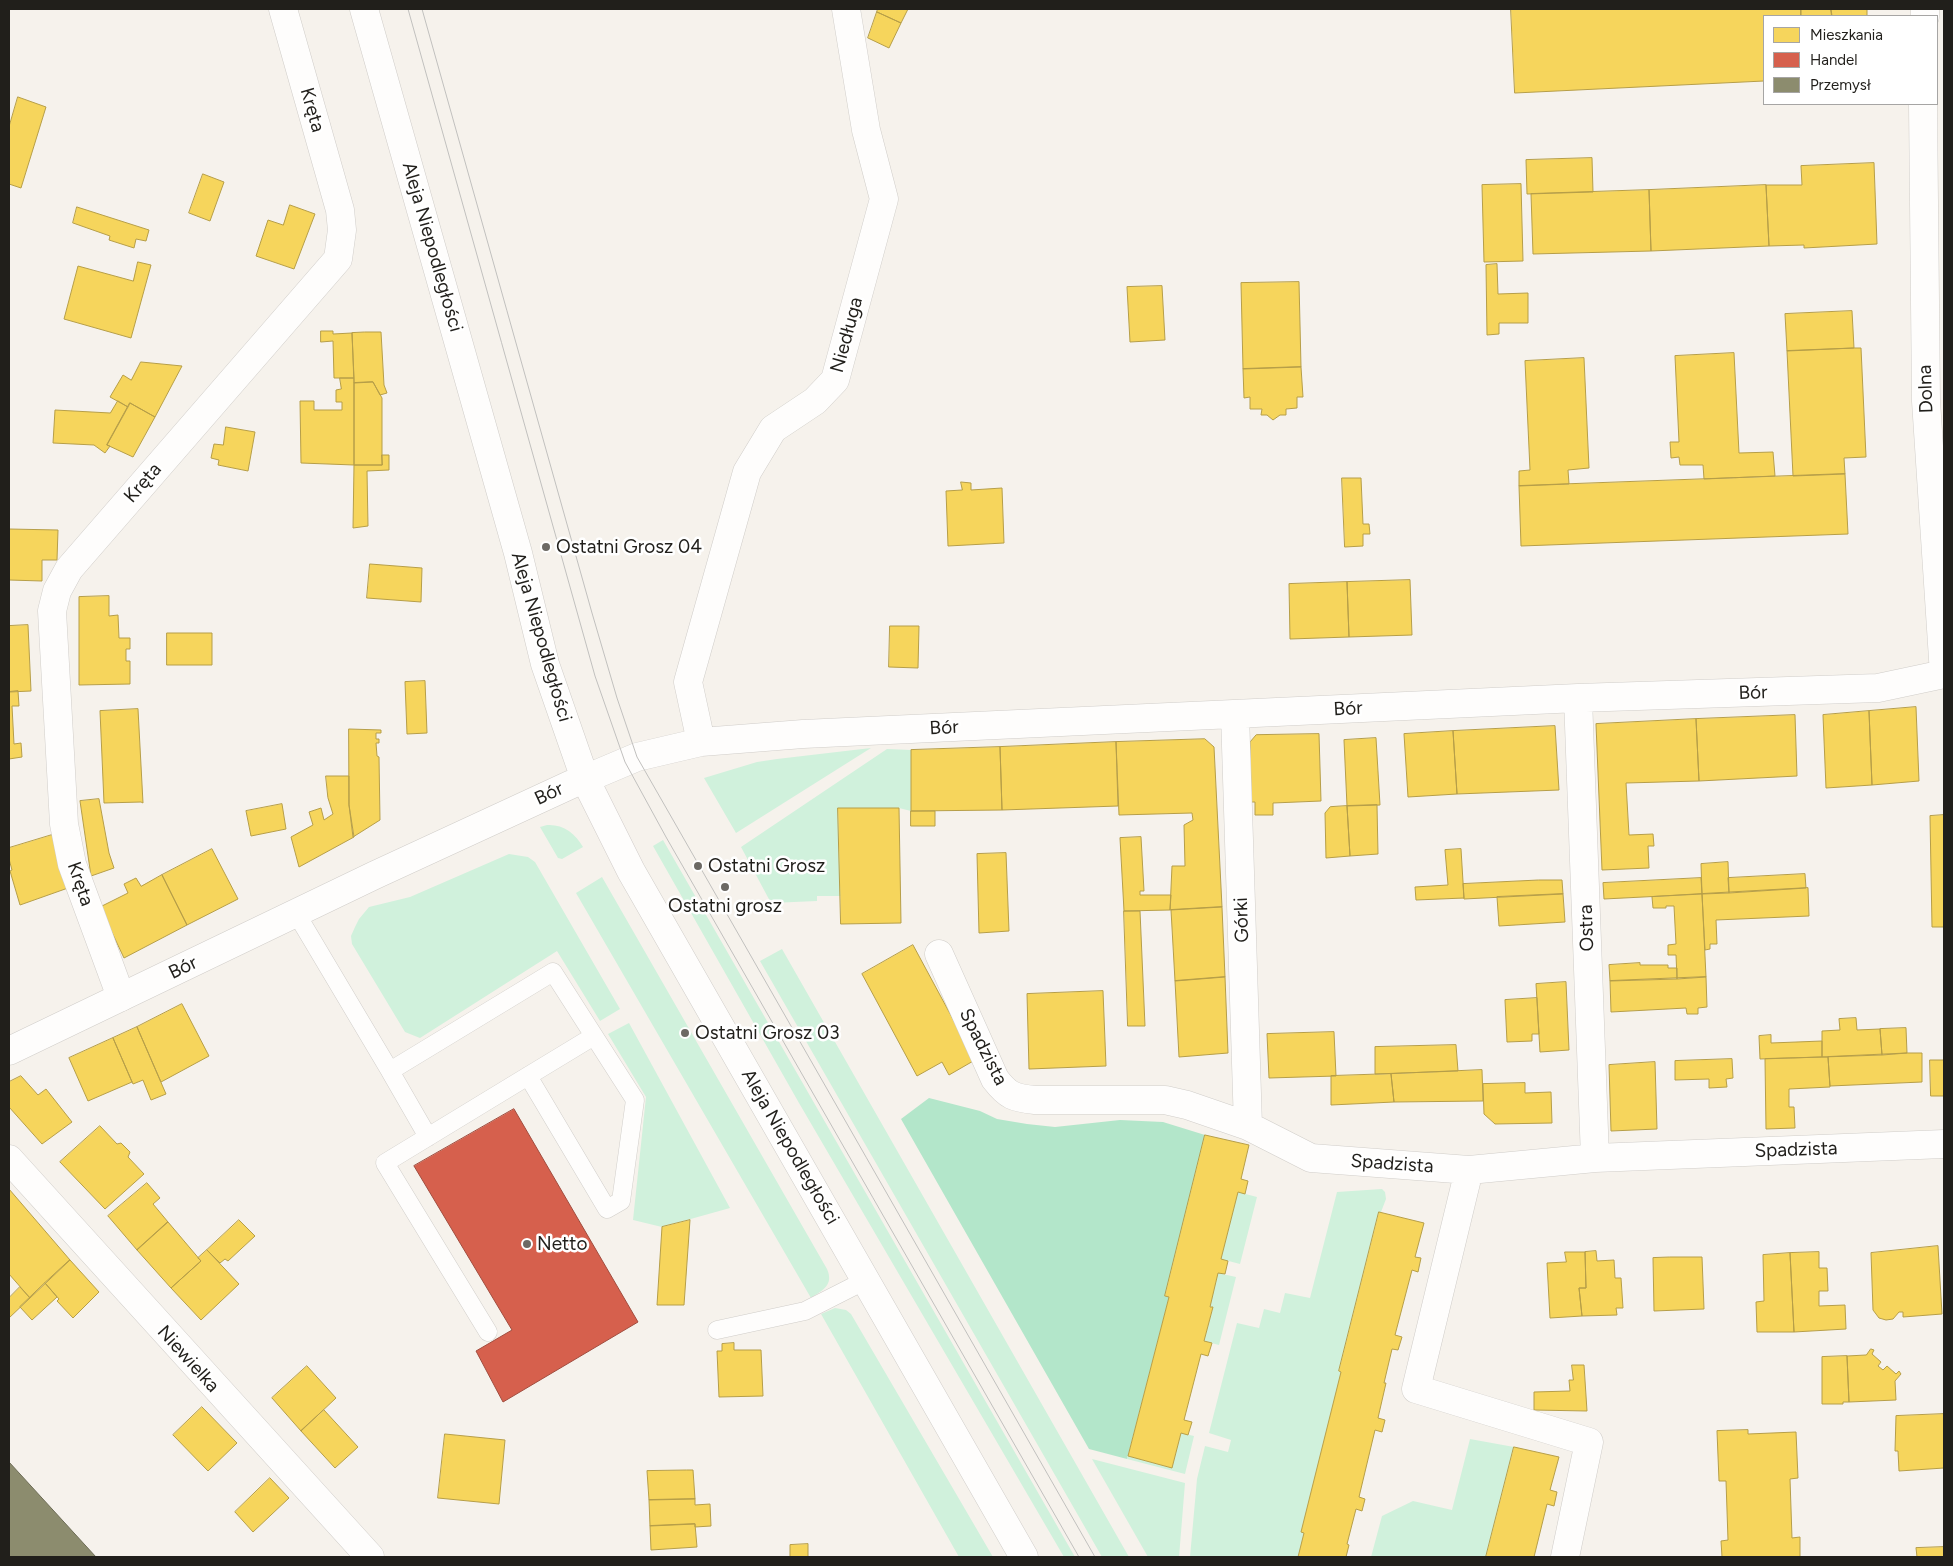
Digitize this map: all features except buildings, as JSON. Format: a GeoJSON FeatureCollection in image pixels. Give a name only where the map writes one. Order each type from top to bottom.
{"type":"FeatureCollection","features":[{"type":"Feature","properties":{"kind":"street","name":"Kręta"},"geometry":{"type":"LineString","coordinates":[[121,997],[72,864],[64,824],[52,611],[56,591],[69,569],[338,259],[342,230],[340,210],[283,9]]}},
{"type":"Feature","properties":{"kind":"street","name":"Aleja Niepodległości"},"geometry":{"type":"LineString","coordinates":[[364,9],[518,553],[545,664],[585,779],[631,871],[1024,1557]]}},
{"type":"Feature","properties":{"kind":"street","name":"Niedługa"},"geometry":{"type":"LineString","coordinates":[[701,742],[688,682],[747,472],[773,428],[815,401],[835,380],[884,199],[866,130],[846,9]]}},
{"type":"Feature","properties":{"kind":"street","name":"Dolna"},"geometry":{"type":"LineString","coordinates":[[1923,105],[1944,674]]}},
{"type":"Feature","properties":{"kind":"street","name":"Bór"},"geometry":{"type":"LineString","coordinates":[[9,1051],[296,913],[572,784],[637,757],[701,742],[803,734],[1578,698],[1878,688],[1944,674]]}},
{"type":"Feature","properties":{"kind":"street","name":"Ostra"},"geometry":{"type":"LineString","coordinates":[[1578,698],[1595,1158]]}},
{"type":"Feature","properties":{"kind":"street","name":"Górki"},"geometry":{"type":"LineString","coordinates":[[1235,714],[1248,1126]]}},
{"type":"Feature","properties":{"kind":"street","name":"Spadzista"},"geometry":{"type":"LineString","coordinates":[[939,954],[995,1079],[1004,1091],[1016,1098],[1035,1100],[1165,1100],[1187,1105],[1248,1126],[1311,1158],[1469,1170],[1595,1158],[1944,1144]]}},
{"type":"Feature","properties":{"kind":"street","name":"Niewielka"},"geometry":{"type":"LineString","coordinates":[[9,1159],[370,1557]]}},
{"type":"Feature","properties":{"kind":"street"},"geometry":{"type":"LineString","coordinates":[[1469,1170],[1416,1389],[1589,1442],[1565,1557]]}},
{"type":"Feature","properties":{"kind":"lane"},"geometry":{"type":"LineString","coordinates":[[296,913],[428,1137]]}},
{"type":"Feature","properties":{"kind":"lane"},"geometry":{"type":"LineString","coordinates":[[390,1071],[553,972],[635,1100],[621,1201],[607,1209],[528,1076]]}},
{"type":"Feature","properties":{"kind":"lane"},"geometry":{"type":"LineString","coordinates":[[488,1332],[385,1163],[594,1036]]}},
{"type":"Feature","properties":{"kind":"lane"},"geometry":{"type":"LineString","coordinates":[[716,1330],[805,1311],[866,1280]]}},
{"type":"Feature","properties":{"kind":"green space"},"geometry":{"type":"Polygon","coordinates":[[[871,748],[736,833],[704,778],[757,762],[871,748]]]}},
{"type":"Feature","properties":{"kind":"green space"},"geometry":{"type":"Polygon","coordinates":[[[887,749],[911,750],[911,811],[899,808],[838,809],[841,896],[817,896],[817,901],[771,903],[741,847],[887,749]]]}},
{"type":"Feature","properties":{"kind":"green space"},"geometry":{"type":"Polygon","coordinates":[[[547,825],[558,826],[568,830],[583,847],[562,859],[558,858],[540,827],[547,825]]]}},
{"type":"Feature","properties":{"kind":"green space"},"geometry":{"type":"Polygon","coordinates":[[[663,840],[1075,1557],[1064,1557],[799,1103],[653,846],[663,840]]]}},
{"type":"Feature","properties":{"kind":"green space"},"geometry":{"type":"Polygon","coordinates":[[[509,854],[528,857],[535,862],[620,1009],[600,1021],[557,951],[420,1038],[405,1032],[352,944],[351,936],[359,919],[369,907],[410,897],[509,854]]]}},
{"type":"Feature","properties":{"kind":"green space"},"geometry":{"type":"Polygon","coordinates":[[[602,877],[827,1269],[829,1275],[828,1283],[823,1290],[811,1298],[576,893],[602,877]]]}},
{"type":"Feature","properties":{"kind":"green space"},"geometry":{"type":"Polygon","coordinates":[[[782,949],[1129,1557],[1102,1557],[760,961],[782,949]]]}},
{"type":"Feature","properties":{"kind":"green space"},"geometry":{"type":"Polygon","coordinates":[[[629,1023],[730,1208],[662,1227],[633,1220],[646,1097],[608,1034],[629,1023]]]}},
{"type":"Feature","properties":{"kind":"green space"},"geometry":{"type":"Polygon","coordinates":[[[929,1098],[980,1111],[997,1119],[1027,1124],[1055,1127],[1120,1120],[1163,1122],[1205,1135],[1165,1296],[1169,1297],[1127,1459],[1089,1449],[901,1119],[929,1098]]]}},
{"type":"Feature","properties":{"kind":"green space"},"geometry":{"type":"Polygon","coordinates":[[[1382,1189],[1385,1192],[1386,1199],[1381,1212],[1379,1212],[1339,1371],[1341,1372],[1301,1532],[1304,1533],[1298,1557],[1190,1557],[1197,1479],[1205,1446],[1228,1452],[1231,1440],[1209,1433],[1237,1323],[1259,1328],[1264,1309],[1280,1313],[1285,1293],[1310,1298],[1337,1192],[1382,1189]]]}},
{"type":"Feature","properties":{"kind":"green space"},"geometry":{"type":"Polygon","coordinates":[[[1238,1192],[1257,1197],[1240,1264],[1221,1259],[1238,1192]]]}},
{"type":"Feature","properties":{"kind":"green space"},"geometry":{"type":"Polygon","coordinates":[[[1218,1273],[1236,1277],[1219,1345],[1204,1341],[1213,1308],[1210,1307],[1218,1273]]]}},
{"type":"Feature","properties":{"kind":"green space"},"geometry":{"type":"Polygon","coordinates":[[[835,1308],[846,1310],[851,1314],[993,1557],[959,1557],[821,1314],[835,1308]]]}},
{"type":"Feature","properties":{"kind":"green space"},"geometry":{"type":"Polygon","coordinates":[[[1181,1433],[1194,1436],[1185,1474],[1127,1459],[1128,1456],[1172,1468],[1181,1433]]]}},
{"type":"Feature","properties":{"kind":"green space"},"geometry":{"type":"Polygon","coordinates":[[[1470,1439],[1514,1447],[1486,1557],[1371,1557],[1382,1516],[1413,1501],[1452,1510],[1470,1439]]]}},
{"type":"Feature","properties":{"kind":"green space"},"geometry":{"type":"Polygon","coordinates":[[[1092,1459],[1185,1483],[1179,1557],[1148,1557],[1092,1459]]]}},
{"type":"Feature","properties":{"kind":"tram line"},"geometry":{"type":"LineString","coordinates":[[408,9],[595,676],[625,762],[666,837],[1079,1557]]}},
{"type":"Feature","properties":{"kind":"tram line"},"geometry":{"type":"LineString","coordinates":[[422,9],[592,613],[637,757],[1095,1557]]}},
{"type":"Feature","properties":{"kind":"place","name":"Ostatni Grosz 04"},"geometry":{"type":"Point","coordinates":[546,547]}},
{"type":"Feature","properties":{"kind":"place","name":"Ostatni Grosz"},"geometry":{"type":"Point","coordinates":[698,866]}},
{"type":"Feature","properties":{"kind":"place","name":"Ostatni grosz"},"geometry":{"type":"Point","coordinates":[725,887]}},
{"type":"Feature","properties":{"kind":"place","name":"Ostatni Grosz 03"},"geometry":{"type":"Point","coordinates":[685,1033]}},
{"type":"Feature","properties":{"kind":"place","name":"Netto"},"geometry":{"type":"Point","coordinates":[527,1244]}}]}
